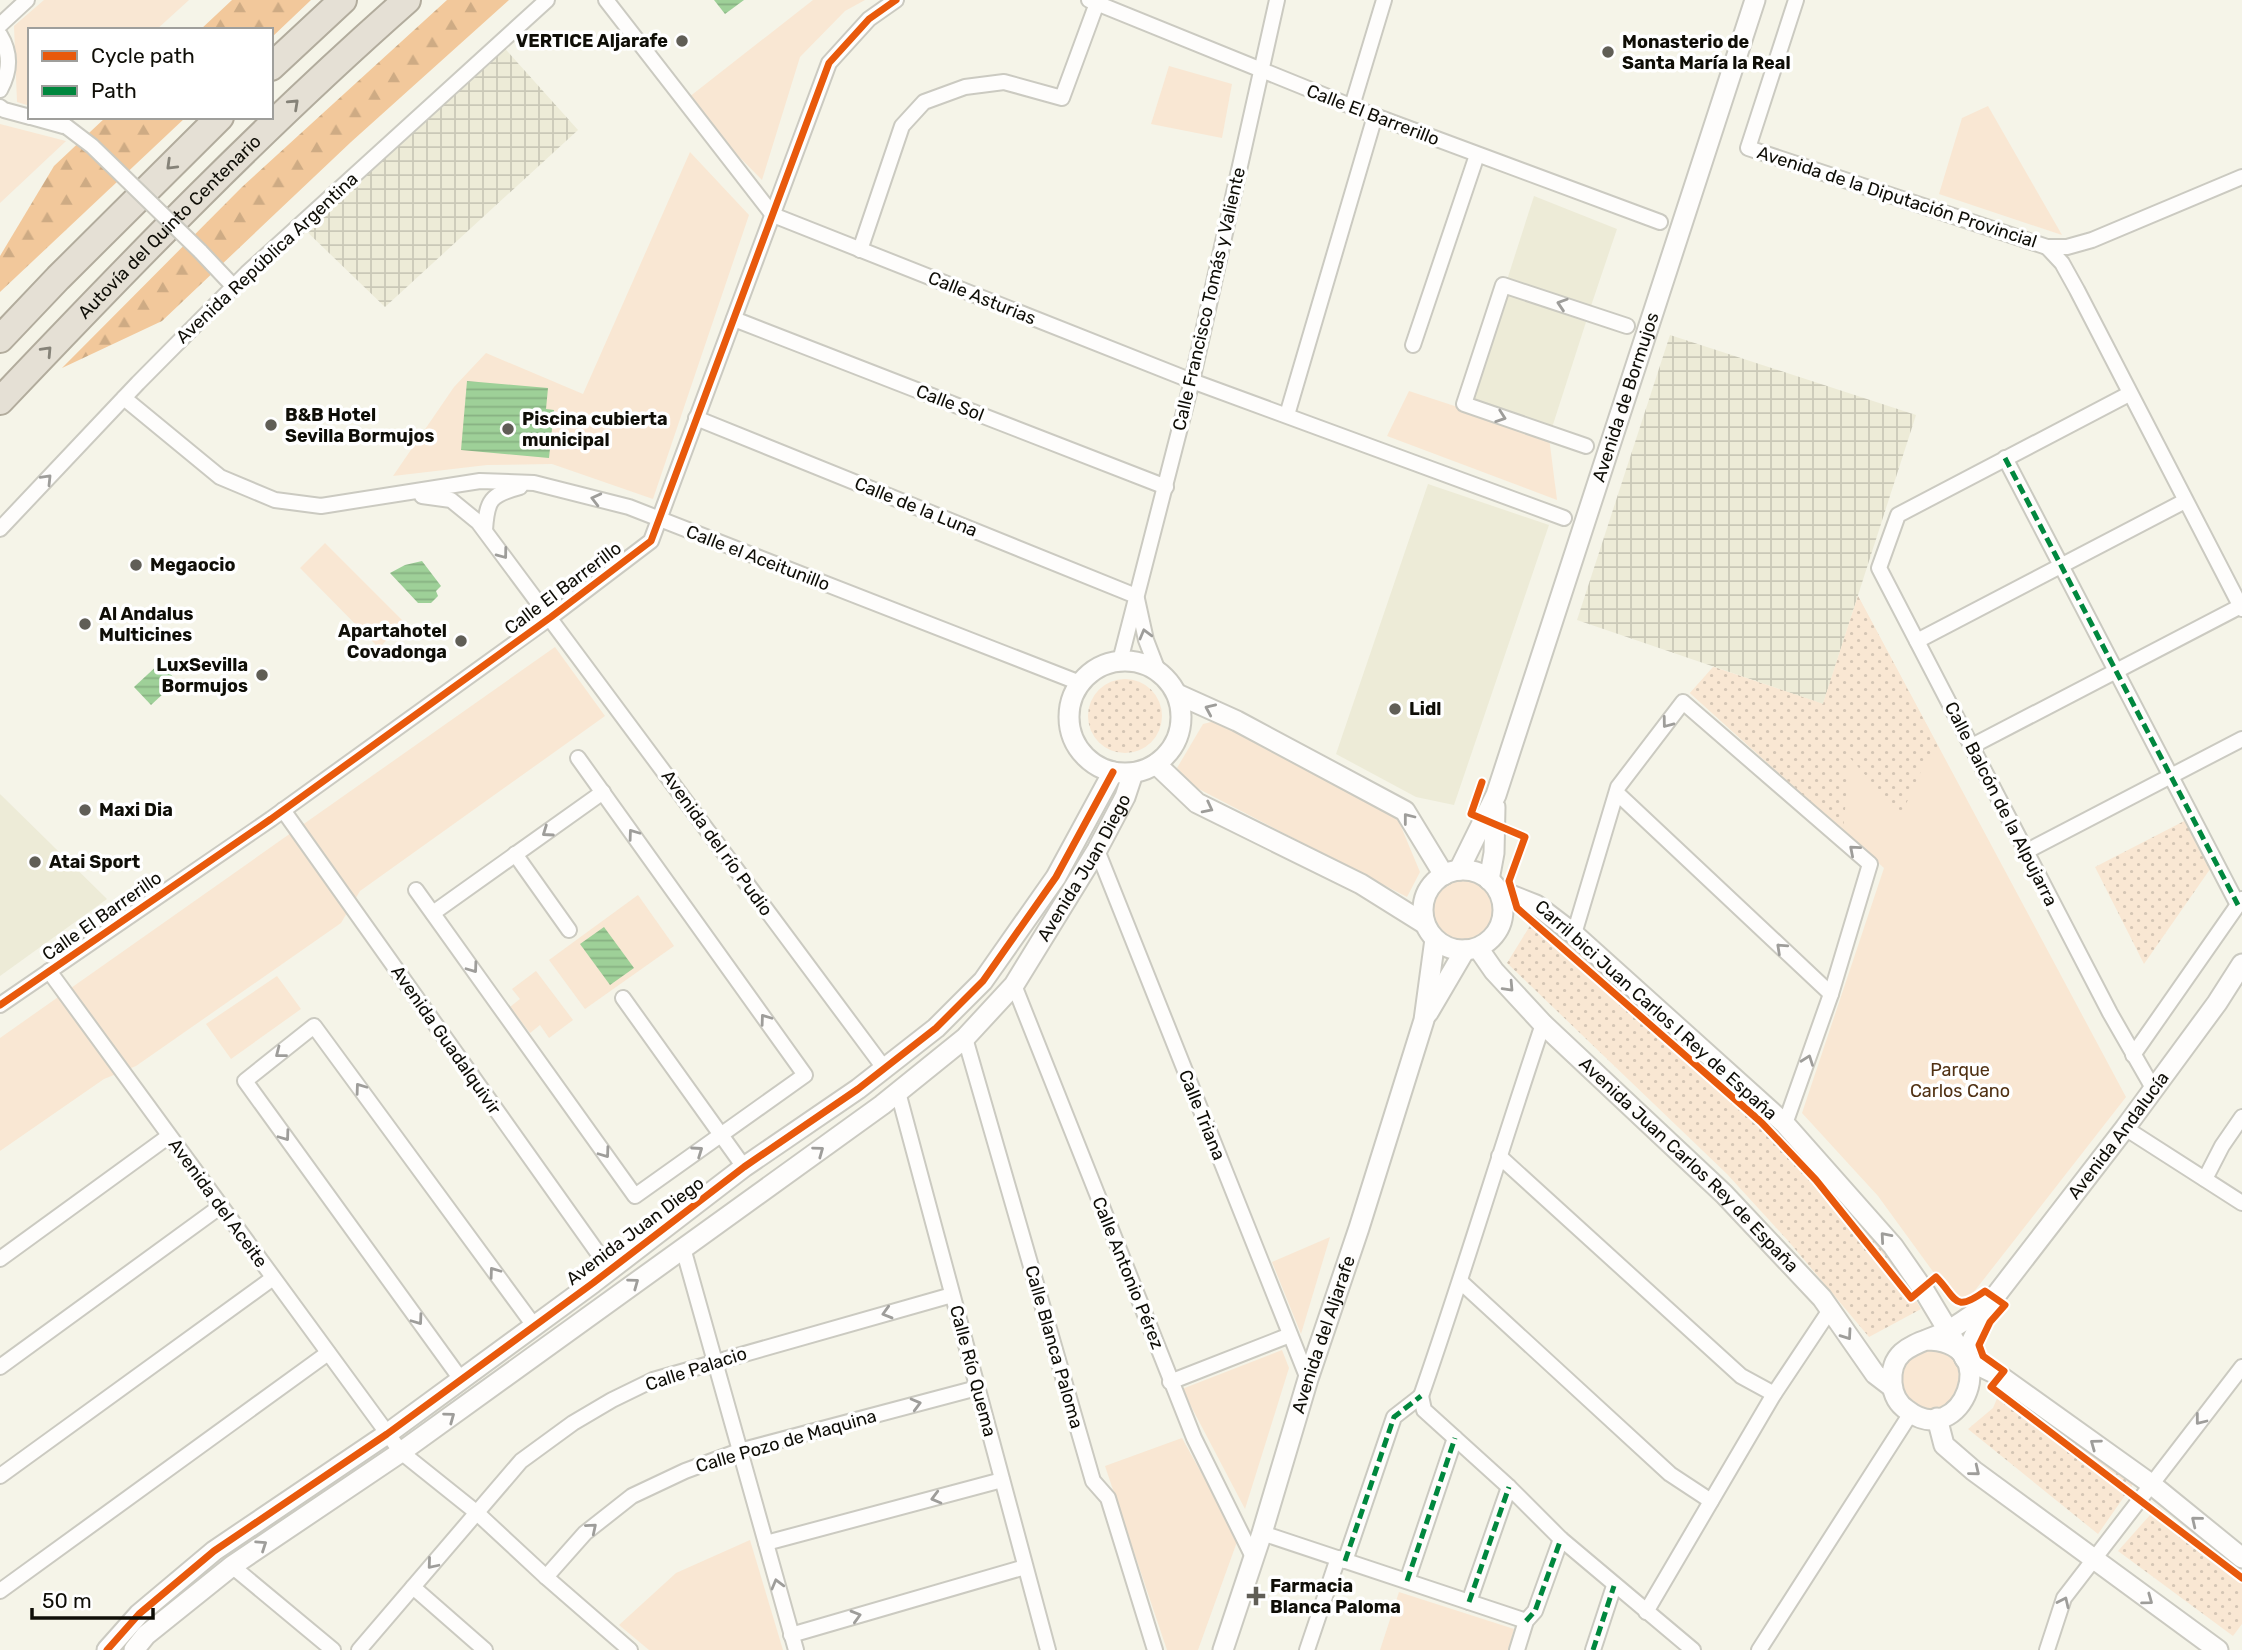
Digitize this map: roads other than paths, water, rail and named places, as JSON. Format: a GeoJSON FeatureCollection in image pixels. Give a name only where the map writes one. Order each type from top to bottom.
{"type":"FeatureCollection","features":[{"type":"Feature","properties":{"kind":"highway"},"geometry":{"type":"LineString","coordinates":[[273,65],[343,0]]}},
{"type":"Feature","properties":{"kind":"highway","name":"Autovía del Quinto Centenario"},"geometry":{"type":"LineString","coordinates":[[0,401],[240,154],[407,0]]}},
{"type":"Feature","properties":{"kind":"highway"},"geometry":{"type":"LineString","coordinates":[[0,339],[218,119]]}},
{"type":"Feature","properties":{"kind":"street"},"geometry":{"type":"LineString","coordinates":[[0,25],[27,0]]}},
{"type":"Feature","properties":{"kind":"street","name":"Avenida República Argentina"},"geometry":{"type":"LineString","coordinates":[[0,529],[234,287],[547,0]]}},
{"type":"Feature","properties":{"kind":"street"},"geometry":{"type":"LineString","coordinates":[[606,0],[772,215]]}},
{"type":"Feature","properties":{"kind":"street","name":"Calle El Barrerillo"},"geometry":{"type":"LineString","coordinates":[[0,1005],[283,810],[551,617],[651,541],[829,63],[869,19],[896,0]]}},
{"type":"Feature","properties":{"kind":"street","name":"Calle Francisco Tomás y Valiente"},"geometry":{"type":"LineString","coordinates":[[1119,661],[1192,381],[1277,0]]}},
{"type":"Feature","properties":{"kind":"street"},"geometry":{"type":"LineString","coordinates":[[1352,106],[1384,0]]}},
{"type":"Feature","properties":{"kind":"street","name":"Avenida de Bormujos"},"geometry":{"type":"LineString","coordinates":[[1452,873],[1496,796],[1755,0]]}},
{"type":"Feature","properties":{"kind":"street","name":"Avenida de la Diputación Provincial"},"geometry":{"type":"LineString","coordinates":[[1796,0],[1748,148],[2047,247],[2067,247],[2092,240],[2242,177]]}},
{"type":"Feature","properties":{"kind":"street"},"geometry":{"type":"LineString","coordinates":[[860,250],[902,126],[924,102],[965,87],[1004,82],[1062,98],[1093,1]]}},
{"type":"Feature","properties":{"kind":"street","name":"Calle El Barrerillo"},"geometry":{"type":"LineString","coordinates":[[1093,1],[1375,116],[1660,222]]}},
{"type":"Feature","properties":{"kind":"street"},"geometry":{"type":"LineString","coordinates":[[0,35],[8,57],[7,73],[0,90]]}},
{"type":"Feature","properties":{"kind":"street"},"geometry":{"type":"LineString","coordinates":[[0,107],[28,116]]}},
{"type":"Feature","properties":{"kind":"street"},"geometry":{"type":"LineString","coordinates":[[1287,415],[1375,116]]}},
{"type":"Feature","properties":{"kind":"street"},"geometry":{"type":"LineString","coordinates":[[37,119],[67,127],[92,146],[234,287]]}},
{"type":"Feature","properties":{"kind":"street"},"geometry":{"type":"LineString","coordinates":[[1413,345],[1477,155]]}},
{"type":"Feature","properties":{"kind":"street","name":"Calle Asturias"},"geometry":{"type":"LineString","coordinates":[[772,215],[1192,381],[1564,518]]}},
{"type":"Feature","properties":{"kind":"street"},"geometry":{"type":"LineString","coordinates":[[1972,746],[2241,608],[2067,272],[2047,247]]}},
{"type":"Feature","properties":{"kind":"street"},"geometry":{"type":"LineString","coordinates":[[1586,446],[1464,404],[1503,285],[1627,326]]}},
{"type":"Feature","properties":{"kind":"street","name":"Calle Sol"},"geometry":{"type":"LineString","coordinates":[[734,319],[1166,487]]}},
{"type":"Feature","properties":{"kind":"street"},"geometry":{"type":"LineString","coordinates":[[2129,394],[2005,458],[2240,902],[2133,1055]]}},
{"type":"Feature","properties":{"kind":"street","name":"Calle el Aceitunillo"},"geometry":{"type":"LineString","coordinates":[[124,398],[220,477],[275,500],[321,506],[480,481],[534,483],[629,507],[1080,683]]}},
{"type":"Feature","properties":{"kind":"street","name":"Calle de la Luna"},"geometry":{"type":"LineString","coordinates":[[696,418],[1136,596]]}},
{"type":"Feature","properties":{"kind":"street","name":"Calle Balcón de la Alpujarra"},"geometry":{"type":"LineString","coordinates":[[2005,458],[1898,515],[1879,568],[2025,852],[2153,1088]]}},
{"type":"Feature","properties":{"kind":"street"},"geometry":{"type":"LineString","coordinates":[[485,530],[487,506],[500,492],[534,483]]}},
{"type":"Feature","properties":{"kind":"street","name":"Avenida del río Pudio"},"geometry":{"type":"LineString","coordinates":[[410,494],[451,500],[485,530],[884,1068]]}},
{"type":"Feature","properties":{"kind":"street"},"geometry":{"type":"LineString","coordinates":[[1917,641],[2185,501]]}},
{"type":"Feature","properties":{"kind":"street","name":"Calle Francisco Tomás y Valiente"},"geometry":{"type":"LineString","coordinates":[[1136,596],[1146,640],[1158,671]]}},
{"type":"Feature","properties":{"kind":"street"},"geometry":{"type":"LineString","coordinates":[[1119,661],[1146,665],[1158,671],[1177,694],[1181,717],[1177,740],[1168,754],[1156,764],[1133,773],[1113,772],[1088,759],[1072,737],[1069,718],[1072,699],[1080,683],[1098,668],[1119,661]]}},
{"type":"Feature","properties":{"kind":"street"},"geometry":{"type":"LineString","coordinates":[[1177,694],[1237,721],[1405,811],[1452,873]]}},
{"type":"Feature","properties":{"kind":"street"},"geometry":{"type":"LineString","coordinates":[[1574,934],[1618,787],[1683,702],[1870,864],[1831,995],[1785,1124]]}},
{"type":"Feature","properties":{"kind":"street"},"geometry":{"type":"LineString","coordinates":[[2025,852],[2242,739]]}},
{"type":"Feature","properties":{"kind":"street"},"geometry":{"type":"LineString","coordinates":[[416,890],[635,1196],[805,1075],[578,758]]}},
{"type":"Feature","properties":{"kind":"street"},"geometry":{"type":"LineString","coordinates":[[1156,764],[1197,803],[1364,886],[1454,950],[1472,949],[1490,940],[1499,929],[1503,903],[1494,885]]}},
{"type":"Feature","properties":{"kind":"street","name":"Avenida Juan Diego"},"geometry":{"type":"LineString","coordinates":[[107,1650],[139,1614],[214,1551],[387,1434],[460,1378],[535,1327],[744,1167],[858,1088],[936,1028],[983,981],[1056,877],[1113,772]]}},
{"type":"Feature","properties":{"kind":"street","name":"Avenida Juan Diego"},"geometry":{"type":"LineString","coordinates":[[134,1650],[146,1635],[232,1566],[401,1452],[898,1092],[965,1038],[1014,985],[1097,850],[1125,797],[1133,773]]}},
{"type":"Feature","properties":{"kind":"street"},"geometry":{"type":"LineString","coordinates":[[433,913],[603,792]]}},
{"type":"Feature","properties":{"kind":"street"},"geometry":{"type":"LineString","coordinates":[[1617,793],[1831,995]]}},
{"type":"Feature","properties":{"kind":"street","name":"Avenida de Bormujos"},"geometry":{"type":"LineString","coordinates":[[1494,885],[1496,796]]}},
{"type":"Feature","properties":{"kind":"street","name":"Avenida Guadalquivir"},"geometry":{"type":"LineString","coordinates":[[283,810],[610,1270]]}},
{"type":"Feature","properties":{"kind":"street","name":"Calle Triana"},"geometry":{"type":"LineString","coordinates":[[1097,850],[1308,1379]]}},
{"type":"Feature","properties":{"kind":"street"},"geometry":{"type":"LineString","coordinates":[[515,854],[569,930]]}},
{"type":"Feature","properties":{"kind":"street"},"geometry":{"type":"LineString","coordinates":[[1430,932],[1424,901],[1429,890],[1452,873],[1470,871],[1536,905],[1574,934],[1785,1124],[1893,1246],[1926,1292],[1948,1331],[1963,1356],[1970,1369],[1968,1395],[1950,1414],[1923,1418],[1911,1413],[1896,1398],[1892,1387],[1892,1374],[1903,1351],[1948,1331],[1990,1303]]}},
{"type":"Feature","properties":{"kind":"street","name":"Avenida del Aljarafe"},"geometry":{"type":"LineString","coordinates":[[1223,1650],[1424,1020],[1430,932]]}},
{"type":"Feature","properties":{"kind":"street","name":"Avenida del Aljarafe"},"geometry":{"type":"LineString","coordinates":[[1424,1020],[1472,949]]}},
{"type":"Feature","properties":{"kind":"street","name":"Avenida Juan Carlos Rey de España"},"geometry":{"type":"LineString","coordinates":[[1472,949],[1543,1024],[1724,1194],[1822,1298],[1875,1374],[1892,1387]]}},
{"type":"Feature","properties":{"kind":"street","name":"Avenida Andalucía"},"geometry":{"type":"LineString","coordinates":[[1990,1303],[2125,1128],[2217,1003],[2242,964]]}},
{"type":"Feature","properties":{"kind":"street","name":"Avenida del Aceite"},"geometry":{"type":"LineString","coordinates":[[49,971],[401,1452],[476,1512],[629,1650]]}},
{"type":"Feature","properties":{"kind":"street","name":"Calle Antonio Pérez"},"geometry":{"type":"LineString","coordinates":[[1014,985],[1170,1382],[1194,1438],[1253,1556]]}},
{"type":"Feature","properties":{"kind":"street"},"geometry":{"type":"LineString","coordinates":[[623,998],[744,1167]]}},
{"type":"Feature","properties":{"kind":"street"},"geometry":{"type":"LineString","coordinates":[[1543,1024],[1461,1282],[1421,1396],[1424,1410],[1614,1586],[1693,1650]]}},
{"type":"Feature","properties":{"kind":"street"},"geometry":{"type":"LineString","coordinates":[[460,1378],[245,1081],[314,1026],[535,1327]]}},
{"type":"Feature","properties":{"kind":"street","name":"Calle Blanca Paloma"},"geometry":{"type":"LineString","coordinates":[[965,1038],[1093,1480],[1108,1498],[1155,1650]]}},
{"type":"Feature","properties":{"kind":"street","name":"Calle Río Quema"},"geometry":{"type":"LineString","coordinates":[[898,1092],[1048,1650]]}},
{"type":"Feature","properties":{"kind":"street"},"geometry":{"type":"LineString","coordinates":[[2205,1179],[2222,1146],[2242,1117]]}},
{"type":"Feature","properties":{"kind":"street"},"geometry":{"type":"LineString","coordinates":[[2125,1128],[2242,1203]]}},
{"type":"Feature","properties":{"kind":"street"},"geometry":{"type":"LineString","coordinates":[[0,1259],[169,1136]]}},
{"type":"Feature","properties":{"kind":"street"},"geometry":{"type":"LineString","coordinates":[[1499,1156],[1741,1376],[1774,1394]]}},
{"type":"Feature","properties":{"kind":"street"},"geometry":{"type":"LineString","coordinates":[[0,1367],[221,1206]]}},
{"type":"Feature","properties":{"kind":"street"},"geometry":{"type":"LineString","coordinates":[[683,1248],[796,1650]]}},
{"type":"Feature","properties":{"kind":"street"},"geometry":{"type":"LineString","coordinates":[[0,1476],[273,1278]]}},
{"type":"Feature","properties":{"kind":"street"},"geometry":{"type":"LineString","coordinates":[[1461,1282],[1670,1475],[1711,1501]]}},
{"type":"Feature","properties":{"kind":"street"},"geometry":{"type":"LineString","coordinates":[[1926,1292],[1951,1309],[1967,1310],[1990,1303]]}},
{"type":"Feature","properties":{"kind":"street","name":"Calle Palacio"},"geometry":{"type":"LineString","coordinates":[[359,1650],[522,1461],[573,1423],[653,1380],[952,1294]]}},
{"type":"Feature","properties":{"kind":"street"},"geometry":{"type":"LineString","coordinates":[[1963,1356],[1990,1303]]}},
{"type":"Feature","properties":{"kind":"street"},"geometry":{"type":"LineString","coordinates":[[1646,1612],[1774,1394],[1830,1311]]}},
{"type":"Feature","properties":{"kind":"street"},"geometry":{"type":"LineString","coordinates":[[1170,1382],[1290,1335]]}},
{"type":"Feature","properties":{"kind":"street"},"geometry":{"type":"LineString","coordinates":[[1926,1340],[1948,1343],[1963,1356],[2000,1376],[2151,1484],[2242,1558]]}},
{"type":"Feature","properties":{"kind":"street"},"geometry":{"type":"LineString","coordinates":[[0,1591],[328,1353]]}},
{"type":"Feature","properties":{"kind":"street"},"geometry":{"type":"LineString","coordinates":[[2047,1650],[2064,1598],[2242,1367]]}},
{"type":"Feature","properties":{"kind":"street","name":"Calle Pozo de Maquina"},"geometry":{"type":"LineString","coordinates":[[546,1577],[585,1533],[632,1496],[685,1471],[739,1451],[977,1388]]}},
{"type":"Feature","properties":{"kind":"street"},"geometry":{"type":"LineString","coordinates":[[1307,1650],[1394,1417],[1421,1396]]}},
{"type":"Feature","properties":{"kind":"street"},"geometry":{"type":"LineString","coordinates":[[1759,1650],[1911,1413]]}},
{"type":"Feature","properties":{"kind":"street"},"geometry":{"type":"LineString","coordinates":[[1937,1418],[1944,1445],[1974,1471],[2218,1650]]}},
{"type":"Feature","properties":{"kind":"street"},"geometry":{"type":"LineString","coordinates":[[1407,1581],[1455,1438]]}},
{"type":"Feature","properties":{"kind":"street"},"geometry":{"type":"LineString","coordinates":[[766,1543],[1002,1480]]}},
{"type":"Feature","properties":{"kind":"street"},"geometry":{"type":"LineString","coordinates":[[1469,1602],[1509,1487]]}},
{"type":"Feature","properties":{"kind":"street"},"geometry":{"type":"LineString","coordinates":[[1262,1533],[1526,1620]]}},
{"type":"Feature","properties":{"kind":"street"},"geometry":{"type":"LineString","coordinates":[[1517,1650],[1526,1620],[1535,1611],[1562,1539]]}},
{"type":"Feature","properties":{"kind":"street"},"geometry":{"type":"LineString","coordinates":[[232,1566],[333,1650]]}},
{"type":"Feature","properties":{"kind":"street"},"geometry":{"type":"LineString","coordinates":[[791,1635],[1025,1567]]}},
{"type":"Feature","properties":{"kind":"street"},"geometry":{"type":"LineString","coordinates":[[1593,1650],[1614,1586]]}},
{"type":"Feature","properties":{"kind":"street"},"geometry":{"type":"LineString","coordinates":[[413,1587],[485,1650]]}},
{"type":"Feature","properties":{"kind":"place","name":"VERTICE Aljarafe"},"geometry":{"type":"Point","coordinates":[682,41]}},
{"type":"Feature","properties":{"kind":"place","name":"Monasterio de Santa María la Real"},"geometry":{"type":"Point","coordinates":[1608,52]}},
{"type":"Feature","properties":{"kind":"place","name":"B&B Hotel Sevilla Bormujos"},"geometry":{"type":"Point","coordinates":[271,425]}},
{"type":"Feature","properties":{"kind":"place","name":"Piscina cubierta municipal"},"geometry":{"type":"Point","coordinates":[508,429]}},
{"type":"Feature","properties":{"kind":"place","name":"Megaocio"},"geometry":{"type":"Point","coordinates":[136,565]}},
{"type":"Feature","properties":{"kind":"place","name":"Al Andalus Multicines"},"geometry":{"type":"Point","coordinates":[85,624]}},
{"type":"Feature","properties":{"kind":"place","name":"Apartahotel Covadonga"},"geometry":{"type":"Point","coordinates":[461,641]}},
{"type":"Feature","properties":{"kind":"place","name":"LuxSevilla Bormujos"},"geometry":{"type":"Point","coordinates":[262,675]}},
{"type":"Feature","properties":{"kind":"place","name":"Lidl"},"geometry":{"type":"Point","coordinates":[1395,709]}},
{"type":"Feature","properties":{"kind":"place","name":"Maxi Dia"},"geometry":{"type":"Point","coordinates":[85,810]}},
{"type":"Feature","properties":{"kind":"place","name":"Atai Sport"},"geometry":{"type":"Point","coordinates":[35,862]}},
{"type":"Feature","properties":{"kind":"place","name":"Farmacia Blanca Paloma"},"geometry":{"type":"Point","coordinates":[1256,1596]}},
{"type":"Feature","properties":{"kind":"park label","name":"Parque Carlos Cano"},"geometry":{"type":"Point","coordinates":[1960,1080]}}]}
